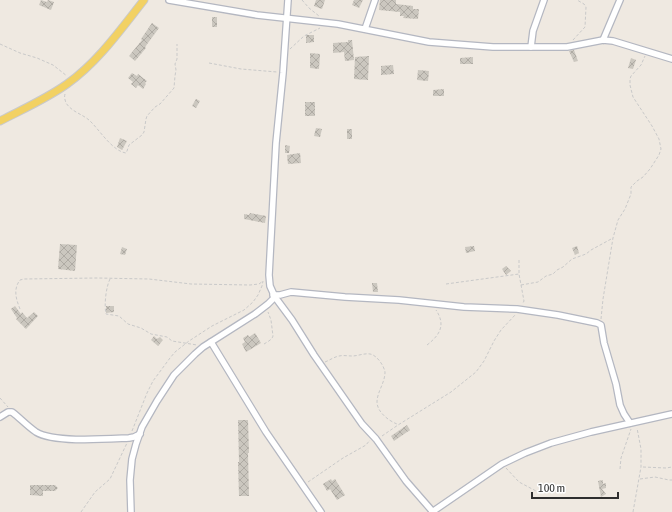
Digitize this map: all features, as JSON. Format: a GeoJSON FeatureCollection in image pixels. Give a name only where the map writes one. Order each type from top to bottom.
{"type":"FeatureCollection","features":[{"type":"Feature","properties":{"kind":"main road"},"geometry":{"type":"LineString","coordinates":[[0,121],[43,99],[69,82],[98,56],[144,0]]}},
{"type":"Feature","properties":{"kind":"street"},"geometry":{"type":"LineString","coordinates":[[169,0],[257,15],[328,23],[429,42],[494,47],[567,47],[603,40],[613,41],[672,59]]}},
{"type":"Feature","properties":{"kind":"street"},"geometry":{"type":"LineString","coordinates":[[288,0],[276,143],[269,275],[270,286],[274,296],[292,320],[362,424],[433,512],[502,464],[525,453],[551,443],[632,422],[672,414]]}},
{"type":"Feature","properties":{"kind":"street"},"geometry":{"type":"LineString","coordinates":[[365,29],[375,0]]}},
{"type":"Feature","properties":{"kind":"street"},"geometry":{"type":"LineString","coordinates":[[531,47],[533,31],[544,0]]}},
{"type":"Feature","properties":{"kind":"street"},"geometry":{"type":"LineString","coordinates":[[603,40],[620,0]]}},
{"type":"Feature","properties":{"kind":"street"},"geometry":{"type":"LineString","coordinates":[[131,512],[130,480],[132,459],[140,434],[157,401],[174,375],[203,347],[255,314],[268,304],[274,296],[291,292],[399,300],[464,307],[519,309],[597,323],[601,325],[604,343],[616,384],[620,405],[624,414],[632,422]]}},
{"type":"Feature","properties":{"kind":"street"},"geometry":{"type":"LineString","coordinates":[[211,342],[266,432],[321,512]]}},
{"type":"Feature","properties":{"kind":"street"},"geometry":{"type":"LineString","coordinates":[[0,417],[8,412],[12,412],[37,432],[55,438],[129,438],[140,434]]}},
{"type":"Feature","properties":{"kind":"path"},"geometry":{"type":"LineString","coordinates":[[284,55],[304,36],[328,23],[309,8],[302,0]]}},
{"type":"Feature","properties":{"kind":"path"},"geometry":{"type":"LineString","coordinates":[[567,47],[585,27],[586,7],[577,0]]}},
{"type":"Feature","properties":{"kind":"path"},"geometry":{"type":"LineString","coordinates":[[0,44],[20,53],[53,64],[69,82],[64,95],[70,108],[89,120],[100,134],[118,150],[126,153],[129,146],[144,132],[147,116],[174,88],[177,44]]}},
{"type":"Feature","properties":{"kind":"path"},"geometry":{"type":"LineString","coordinates":[[601,325],[603,299],[613,238],[618,220],[625,209],[631,194],[631,188],[650,169],[661,149],[659,139],[633,97],[630,85],[630,79],[641,65],[647,52]]}},
{"type":"Feature","properties":{"kind":"path"},"geometry":{"type":"LineString","coordinates":[[209,63],[241,69],[283,73]]}},
{"type":"Feature","properties":{"kind":"path"},"geometry":{"type":"LineString","coordinates":[[520,284],[538,282],[546,276],[553,274],[572,259],[586,254],[613,238]]}},
{"type":"Feature","properties":{"kind":"path"},"geometry":{"type":"LineString","coordinates":[[302,485],[311,481],[343,458],[366,445],[374,438],[451,392],[476,372],[484,361],[494,340],[524,301],[520,284],[519,260]]}},
{"type":"Feature","properties":{"kind":"path"},"geometry":{"type":"LineString","coordinates":[[446,284],[519,274]]}},
{"type":"Feature","properties":{"kind":"path"},"geometry":{"type":"LineString","coordinates":[[20,309],[16,300],[16,287],[20,280],[45,278],[110,278],[149,279],[191,284],[250,285],[259,284],[269,275]]}},
{"type":"Feature","properties":{"kind":"path"},"geometry":{"type":"LineString","coordinates":[[110,278],[106,293],[106,314],[119,316],[128,324],[142,328],[151,334],[167,337],[172,341],[203,347]]}},
{"type":"Feature","properties":{"kind":"path"},"geometry":{"type":"LineString","coordinates":[[427,345],[436,338],[441,329],[440,316],[437,310],[430,303]]}},
{"type":"Feature","properties":{"kind":"path"},"geometry":{"type":"LineString","coordinates":[[264,344],[273,336],[271,320],[268,312],[268,304]]}},
{"type":"Feature","properties":{"kind":"path"},"geometry":{"type":"LineString","coordinates":[[321,364],[341,356],[371,354],[375,357],[383,365],[385,372],[377,403],[379,408],[391,422],[398,424]]}},
{"type":"Feature","properties":{"kind":"path"},"geometry":{"type":"LineString","coordinates":[[0,398],[12,412]]}},
{"type":"Feature","properties":{"kind":"path"},"geometry":{"type":"LineString","coordinates":[[632,422],[638,430],[641,449],[641,468],[633,512]]}},
{"type":"Feature","properties":{"kind":"path"},"geometry":{"type":"LineString","coordinates":[[620,469],[621,458],[631,433],[632,422]]}},
{"type":"Feature","properties":{"kind":"path"},"geometry":{"type":"LineString","coordinates":[[81,512],[95,492],[110,479],[129,438]]}},
{"type":"Feature","properties":{"kind":"path"},"geometry":{"type":"LineString","coordinates":[[502,464],[519,482],[536,491]]}},
{"type":"Feature","properties":{"kind":"path"},"geometry":{"type":"LineString","coordinates":[[641,468],[672,467]]}},
{"type":"Feature","properties":{"kind":"path"},"geometry":{"type":"LineString","coordinates":[[639,479],[655,477],[672,480]]}},
{"type":"Feature","properties":{"kind":"building"},"geometry":{"type":"Polygon","coordinates":[[[41,0],[54,2],[51,10],[39,5],[41,0]]]}},
{"type":"Feature","properties":{"kind":"building"},"geometry":{"type":"Polygon","coordinates":[[[316,0],[325,0],[322,9],[314,6],[316,0]]]}},
{"type":"Feature","properties":{"kind":"building"},"geometry":{"type":"Polygon","coordinates":[[[354,0],[363,0],[359,8],[352,5],[354,0]]]}},
{"type":"Feature","properties":{"kind":"building"},"geometry":{"type":"Polygon","coordinates":[[[380,0],[396,0],[396,4],[413,6],[413,9],[419,9],[418,19],[403,18],[404,16],[400,16],[400,12],[379,10],[380,0]]]}},
{"type":"Feature","properties":{"kind":"building"},"geometry":{"type":"Polygon","coordinates":[[[212,17],[217,17],[217,27],[212,27],[212,17]]]}},
{"type":"Feature","properties":{"kind":"building"},"geometry":{"type":"Polygon","coordinates":[[[152,23],[159,28],[145,47],[146,48],[135,61],[129,56],[142,40],[141,39],[152,23]]]}},
{"type":"Feature","properties":{"kind":"building"},"geometry":{"type":"Polygon","coordinates":[[[306,35],[314,35],[314,42],[306,43],[306,35]]]}},
{"type":"Feature","properties":{"kind":"building"},"geometry":{"type":"Polygon","coordinates":[[[348,40],[352,40],[354,60],[345,61],[344,52],[333,53],[333,43],[348,42],[348,40]]]}},
{"type":"Feature","properties":{"kind":"building"},"geometry":{"type":"Polygon","coordinates":[[[574,50],[578,61],[574,62],[569,51],[574,50]]]}},
{"type":"Feature","properties":{"kind":"building"},"geometry":{"type":"Polygon","coordinates":[[[310,53],[320,54],[319,69],[310,68],[310,53]]]}},
{"type":"Feature","properties":{"kind":"building"},"geometry":{"type":"Polygon","coordinates":[[[369,56],[368,80],[354,79],[355,57],[369,56]]]}},
{"type":"Feature","properties":{"kind":"building"},"geometry":{"type":"Polygon","coordinates":[[[473,57],[473,64],[460,64],[460,58],[473,57]]]}},
{"type":"Feature","properties":{"kind":"building"},"geometry":{"type":"Polygon","coordinates":[[[631,58],[636,60],[633,69],[628,68],[631,58]]]}},
{"type":"Feature","properties":{"kind":"building"},"geometry":{"type":"Polygon","coordinates":[[[393,65],[394,74],[381,75],[381,66],[393,65]]]}},
{"type":"Feature","properties":{"kind":"building"},"geometry":{"type":"Polygon","coordinates":[[[418,70],[429,71],[428,81],[417,80],[418,70]]]}},
{"type":"Feature","properties":{"kind":"building"},"geometry":{"type":"Polygon","coordinates":[[[132,73],[137,76],[138,74],[147,81],[143,89],[138,85],[136,88],[131,84],[133,82],[128,78],[132,73]]]}},
{"type":"Feature","properties":{"kind":"building"},"geometry":{"type":"Polygon","coordinates":[[[444,89],[444,96],[433,96],[433,90],[444,89]]]}},
{"type":"Feature","properties":{"kind":"building"},"geometry":{"type":"Polygon","coordinates":[[[196,99],[200,101],[196,108],[192,106],[196,99]]]}},
{"type":"Feature","properties":{"kind":"building"},"geometry":{"type":"Polygon","coordinates":[[[305,102],[315,102],[315,116],[305,116],[305,102]]]}},
{"type":"Feature","properties":{"kind":"building"},"geometry":{"type":"Polygon","coordinates":[[[316,128],[322,129],[320,137],[314,136],[316,128]]]}},
{"type":"Feature","properties":{"kind":"building"},"geometry":{"type":"Polygon","coordinates":[[[347,129],[352,129],[352,139],[347,139],[347,129]]]}},
{"type":"Feature","properties":{"kind":"building"},"geometry":{"type":"Polygon","coordinates":[[[120,138],[127,141],[122,150],[117,147],[120,138]]]}},
{"type":"Feature","properties":{"kind":"building"},"geometry":{"type":"Polygon","coordinates":[[[285,145],[290,146],[289,153],[285,153],[285,145]]]}},
{"type":"Feature","properties":{"kind":"building"},"geometry":{"type":"Polygon","coordinates":[[[300,153],[301,163],[288,164],[287,155],[300,153]]]}},
{"type":"Feature","properties":{"kind":"building"},"geometry":{"type":"Polygon","coordinates":[[[250,213],[266,216],[265,223],[244,219],[244,214],[249,215],[250,213]]]}},
{"type":"Feature","properties":{"kind":"building"},"geometry":{"type":"Polygon","coordinates":[[[60,244],[77,245],[75,271],[58,269],[60,244]]]}},
{"type":"Feature","properties":{"kind":"building"},"geometry":{"type":"Polygon","coordinates":[[[474,246],[475,251],[466,253],[465,247],[474,246]]]}},
{"type":"Feature","properties":{"kind":"building"},"geometry":{"type":"Polygon","coordinates":[[[577,246],[579,253],[575,255],[572,248],[577,246]]]}},
{"type":"Feature","properties":{"kind":"building"},"geometry":{"type":"Polygon","coordinates":[[[122,247],[127,249],[125,255],[120,254],[122,247]]]}},
{"type":"Feature","properties":{"kind":"building"},"geometry":{"type":"Polygon","coordinates":[[[506,266],[511,271],[506,275],[502,269],[506,266]]]}},
{"type":"Feature","properties":{"kind":"building"},"geometry":{"type":"Polygon","coordinates":[[[372,283],[377,283],[378,292],[373,292],[372,283]]]}},
{"type":"Feature","properties":{"kind":"building"},"geometry":{"type":"Polygon","coordinates":[[[15,306],[21,314],[22,312],[27,318],[34,312],[38,316],[26,329],[16,319],[17,318],[11,309],[15,306]]]}},
{"type":"Feature","properties":{"kind":"building"},"geometry":{"type":"Polygon","coordinates":[[[106,306],[114,306],[114,312],[106,313],[106,306]]]}},
{"type":"Feature","properties":{"kind":"building"},"geometry":{"type":"Polygon","coordinates":[[[255,333],[261,343],[246,352],[242,344],[245,342],[243,338],[248,335],[249,337],[255,333]]]}},
{"type":"Feature","properties":{"kind":"building"},"geometry":{"type":"Polygon","coordinates":[[[154,336],[157,339],[160,337],[163,340],[158,346],[151,340],[154,336]]]}},
{"type":"Feature","properties":{"kind":"building"},"geometry":{"type":"Polygon","coordinates":[[[238,420],[248,420],[249,496],[239,496],[238,420]]]}},
{"type":"Feature","properties":{"kind":"building"},"geometry":{"type":"Polygon","coordinates":[[[407,425],[410,430],[394,441],[391,436],[407,425]]]}},
{"type":"Feature","properties":{"kind":"building"},"geometry":{"type":"Polygon","coordinates":[[[331,479],[332,481],[335,479],[345,495],[337,500],[330,489],[327,491],[323,484],[331,479]]]}},
{"type":"Feature","properties":{"kind":"building"},"geometry":{"type":"Polygon","coordinates":[[[603,480],[603,484],[606,483],[606,488],[602,489],[606,494],[601,497],[598,481],[603,480]]]}},
{"type":"Feature","properties":{"kind":"building"},"geometry":{"type":"Polygon","coordinates":[[[30,485],[55,485],[58,488],[55,491],[43,491],[43,496],[30,495],[30,485]]]}}]}
